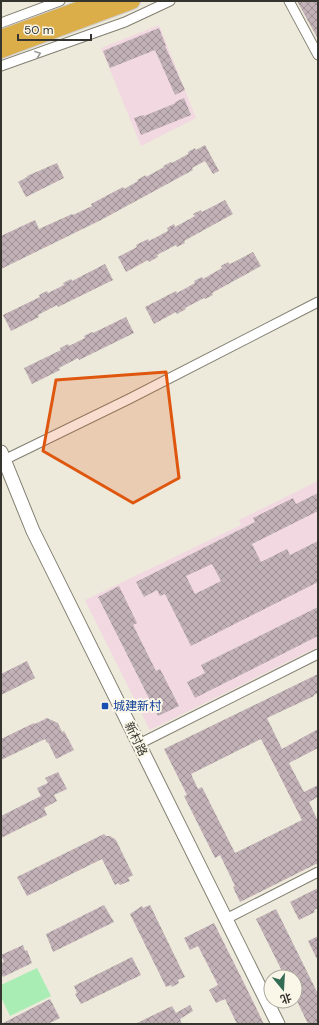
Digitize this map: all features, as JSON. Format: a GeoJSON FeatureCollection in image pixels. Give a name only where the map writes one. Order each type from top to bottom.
{"type":"FeatureCollection","features":[{"type":"Feature","properties":{"kind":"highway"},"geometry":{"type":"LineString","coordinates":[[1,38],[102,1]]}},
{"type":"Feature","properties":{"kind":"highway"},"geometry":{"type":"LineString","coordinates":[[1,50],[132,1]]}},
{"type":"Feature","properties":{"kind":"street"},"geometry":{"type":"LineString","coordinates":[[1,22],[60,1]]}},
{"type":"Feature","properties":{"kind":"street"},"geometry":{"type":"LineString","coordinates":[[1,66],[125,22],[170,1]]}},
{"type":"Feature","properties":{"kind":"street"},"geometry":{"type":"LineString","coordinates":[[289,1],[318,55]]}},
{"type":"Feature","properties":{"kind":"street"},"geometry":{"type":"LineString","coordinates":[[3,456],[129,399],[318,302]]}},
{"type":"Feature","properties":{"kind":"street","name":"新村路"},"geometry":{"type":"LineString","coordinates":[[3,456],[33,531],[278,1024]]}},
{"type":"Feature","properties":{"kind":"street"},"geometry":{"type":"LineString","coordinates":[[139,744],[318,654]]}},
{"type":"Feature","properties":{"kind":"street"},"geometry":{"type":"LineString","coordinates":[[226,919],[318,872]]}},
{"type":"Feature","properties":{"kind":"highlighted area"},"geometry":{"type":"Polygon","coordinates":[[[166,372],[179,478],[133,503],[43,451],[56,380],[166,372]]]}},
{"type":"Feature","properties":{"kind":"shaded area"},"geometry":{"type":"Polygon","coordinates":[[[159,25],[196,118],[141,146],[101,48],[159,25]]]}},
{"type":"Feature","properties":{"kind":"shaded area"},"geometry":{"type":"Polygon","coordinates":[[[318,481],[318,647],[150,730],[85,600],[241,525],[239,520],[318,481]]]}},
{"type":"Feature","properties":{"kind":"green space"},"geometry":{"type":"Polygon","coordinates":[[[37,968],[51,996],[10,1016],[1,997],[1,985],[37,968]]]}},
{"type":"Feature","properties":{"kind":"building"},"geometry":{"type":"Polygon","coordinates":[[[297,1],[318,1],[318,39],[297,1]]]}},
{"type":"Feature","properties":{"kind":"building"},"geometry":{"type":"Polygon","coordinates":[[[159,28],[165,46],[185,90],[175,95],[155,50],[110,68],[103,51],[159,28]]]}},
{"type":"Feature","properties":{"kind":"building"},"geometry":{"type":"Polygon","coordinates":[[[184,98],[191,115],[141,135],[134,118],[144,116],[176,103],[175,102],[184,98]]]}},
{"type":"Feature","properties":{"kind":"building"},"geometry":{"type":"Polygon","coordinates":[[[205,145],[219,171],[213,174],[205,161],[192,168],[193,170],[101,220],[1,269],[1,236],[35,220],[39,229],[72,214],[73,215],[92,206],[91,204],[123,187],[124,189],[146,175],[146,177],[164,167],[163,166],[171,162],[172,163],[188,154],[188,152],[195,148],[196,150],[205,145]]]}},
{"type":"Feature","properties":{"kind":"building"},"geometry":{"type":"Polygon","coordinates":[[[57,163],[64,178],[26,197],[18,182],[27,176],[57,163]]]}},
{"type":"Feature","properties":{"kind":"building"},"geometry":{"type":"Polygon","coordinates":[[[225,200],[233,214],[184,241],[185,243],[177,247],[176,245],[157,255],[158,257],[149,262],[148,260],[126,272],[118,257],[137,247],[136,245],[148,239],[149,241],[168,231],[167,228],[174,224],[175,227],[195,216],[193,214],[201,210],[202,212],[225,200]]]}},
{"type":"Feature","properties":{"kind":"building"},"geometry":{"type":"Polygon","coordinates":[[[253,252],[261,266],[212,293],[213,295],[205,299],[204,298],[177,314],[176,312],[154,324],[145,307],[176,291],[177,293],[195,283],[194,281],[202,277],[203,279],[222,268],[221,266],[228,262],[230,264],[253,252]]]}},
{"type":"Feature","properties":{"kind":"building"},"geometry":{"type":"Polygon","coordinates":[[[105,264],[113,280],[58,307],[57,305],[38,315],[39,317],[11,331],[3,315],[40,297],[39,295],[47,291],[48,293],[64,285],[63,283],[71,279],[72,281],[105,264]]]}},
{"type":"Feature","properties":{"kind":"building"},"geometry":{"type":"Polygon","coordinates":[[[126,317],[134,333],[79,360],[78,358],[59,368],[60,370],[32,384],[24,368],[61,350],[60,348],[68,344],[69,346],[85,338],[84,336],[92,332],[93,333],[126,317]]]}},
{"type":"Feature","properties":{"kind":"building"},"geometry":{"type":"Polygon","coordinates":[[[318,493],[318,511],[252,544],[261,562],[287,549],[290,555],[318,541],[318,582],[191,646],[165,594],[160,596],[157,590],[144,597],[136,582],[255,522],[253,518],[293,498],[296,504],[318,493]],[[212,564],[186,576],[195,594],[221,581],[212,564]]]}},
{"type":"Feature","properties":{"kind":"building"},"geometry":{"type":"Polygon","coordinates":[[[119,586],[137,623],[133,625],[156,671],[160,669],[179,706],[158,716],[98,597],[119,586]]]}},
{"type":"Feature","properties":{"kind":"building"},"geometry":{"type":"Polygon","coordinates":[[[318,607],[318,636],[195,698],[187,682],[205,673],[201,665],[318,607]]]}},
{"type":"Feature","properties":{"kind":"building"},"geometry":{"type":"Polygon","coordinates":[[[27,661],[35,678],[1,695],[1,674],[27,661]]]}},
{"type":"Feature","properties":{"kind":"building"},"geometry":{"type":"Polygon","coordinates":[[[318,674],[318,693],[267,718],[282,749],[318,729],[318,748],[289,763],[304,792],[318,785],[318,797],[309,802],[318,821],[318,863],[240,902],[233,887],[235,886],[220,855],[215,858],[184,796],[187,795],[164,749],[318,674]],[[261,739],[191,774],[198,789],[202,787],[235,853],[302,820],[261,739]]]}},
{"type":"Feature","properties":{"kind":"building"},"geometry":{"type":"Polygon","coordinates":[[[47,718],[58,723],[74,750],[56,759],[45,739],[1,760],[1,739],[47,718]]]}},
{"type":"Feature","properties":{"kind":"building"},"geometry":{"type":"Polygon","coordinates":[[[58,772],[67,789],[54,795],[57,801],[44,808],[47,815],[1,838],[1,816],[41,796],[37,788],[48,783],[45,778],[58,772]]]}},
{"type":"Feature","properties":{"kind":"building"},"geometry":{"type":"Polygon","coordinates":[[[104,834],[116,840],[133,875],[128,878],[130,881],[120,885],[118,883],[115,885],[102,859],[27,896],[17,877],[104,834]]]}},
{"type":"Feature","properties":{"kind":"building"},"geometry":{"type":"Polygon","coordinates":[[[318,888],[318,908],[314,910],[315,912],[299,920],[290,902],[318,888]]]}},
{"type":"Feature","properties":{"kind":"building"},"geometry":{"type":"Polygon","coordinates":[[[104,905],[114,922],[53,952],[46,934],[104,905]]]}},
{"type":"Feature","properties":{"kind":"building"},"geometry":{"type":"Polygon","coordinates":[[[150,905],[185,977],[178,980],[179,983],[172,987],[171,985],[166,987],[130,914],[142,906],[143,908],[150,905]]]}},
{"type":"Feature","properties":{"kind":"building"},"geometry":{"type":"Polygon","coordinates":[[[276,909],[318,994],[318,1024],[308,1024],[301,1009],[303,1009],[303,969],[281,969],[256,919],[276,909]]]}},
{"type":"Feature","properties":{"kind":"building"},"geometry":{"type":"Polygon","coordinates":[[[214,923],[264,1024],[237,1024],[225,999],[216,1003],[209,990],[218,985],[198,946],[190,950],[184,938],[214,923]]]}},
{"type":"Feature","properties":{"kind":"building"},"geometry":{"type":"Polygon","coordinates":[[[318,936],[318,961],[308,941],[318,936]]]}},
{"type":"Feature","properties":{"kind":"building"},"geometry":{"type":"Polygon","coordinates":[[[23,945],[25,951],[27,950],[32,963],[3,977],[1,973],[1,963],[4,962],[1,955],[23,945]]]}},
{"type":"Feature","properties":{"kind":"building"},"geometry":{"type":"Polygon","coordinates":[[[132,957],[141,975],[81,1004],[75,994],[77,993],[74,986],[132,957]]]}},
{"type":"Feature","properties":{"kind":"building"},"geometry":{"type":"Polygon","coordinates":[[[50,999],[60,1018],[48,1024],[1,1024],[50,999]]]}},
{"type":"Feature","properties":{"kind":"building"},"geometry":{"type":"Polygon","coordinates":[[[190,1005],[193,1011],[180,1019],[182,1024],[135,1024],[172,1006],[176,1013],[190,1005]]]}},
{"type":"Feature","properties":{"kind":"place","name":"城建新村"},"geometry":{"type":"Point","coordinates":[105,706]}}]}
